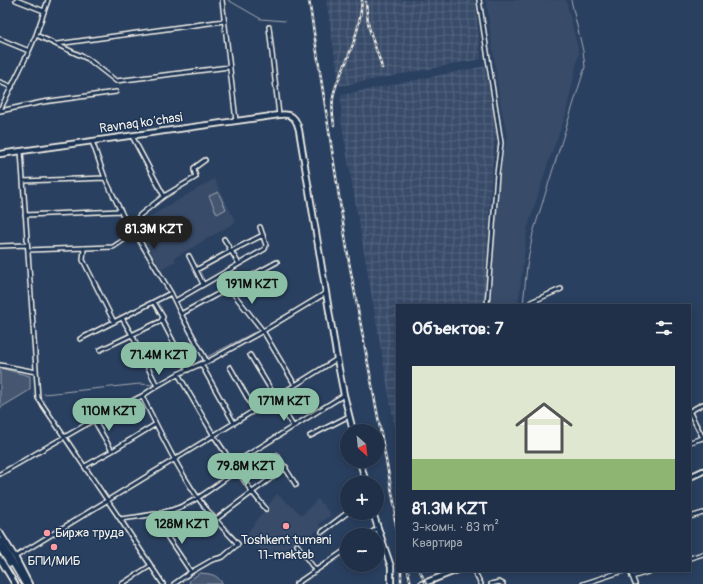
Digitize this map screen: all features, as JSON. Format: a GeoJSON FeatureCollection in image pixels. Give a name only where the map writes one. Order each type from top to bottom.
{"type":"FeatureCollection","features":[{"type":"Feature","properties":{"kind":"main road"},"geometry":{"type":"LineString","coordinates":[[0,541],[25,584]]}},
{"type":"Feature","properties":{"kind":"main road"},"geometry":{"type":"LineString","coordinates":[[0,548],[12,560],[22,584]]}},
{"type":"Feature","properties":{"kind":"street"},"geometry":{"type":"LineString","coordinates":[[16,0],[44,11]]}},
{"type":"Feature","properties":{"kind":"street"},"geometry":{"type":"LineString","coordinates":[[0,110],[36,35],[48,0]]}},
{"type":"Feature","properties":{"kind":"street"},"geometry":{"type":"LineString","coordinates":[[222,0],[236,121]]}},
{"type":"Feature","properties":{"kind":"street"},"geometry":{"type":"LineString","coordinates":[[479,0],[501,143],[496,174],[487,304]]}},
{"type":"Feature","properties":{"kind":"street"},"geometry":{"type":"LineString","coordinates":[[57,44],[224,21]]}},
{"type":"Feature","properties":{"kind":"street"},"geometry":{"type":"LineString","coordinates":[[269,27],[279,115]]}},
{"type":"Feature","properties":{"kind":"street"},"geometry":{"type":"LineString","coordinates":[[36,35],[88,59],[116,81],[229,66]]}},
{"type":"Feature","properties":{"kind":"street"},"geometry":{"type":"LineString","coordinates":[[0,39],[29,51]]}},
{"type":"Feature","properties":{"kind":"street"},"geometry":{"type":"LineString","coordinates":[[0,82],[12,86]]}},
{"type":"Feature","properties":{"kind":"street"},"geometry":{"type":"LineString","coordinates":[[0,110],[42,102],[116,92]]}},
{"type":"Feature","properties":{"kind":"street","name":"Ravnaq ko‘chasi"},"geometry":{"type":"LineString","coordinates":[[0,154],[285,114],[290,115],[294,118],[299,130],[326,293]]}},
{"type":"Feature","properties":{"kind":"street"},"geometry":{"type":"LineString","coordinates":[[131,135],[164,196]]}},
{"type":"Feature","properties":{"kind":"street"},"geometry":{"type":"LineString","coordinates":[[92,141],[105,178],[125,220],[132,228],[171,293],[207,362]]}},
{"type":"Feature","properties":{"kind":"street"},"geometry":{"type":"LineString","coordinates":[[21,151],[38,398],[108,500],[163,584]]}},
{"type":"Feature","properties":{"kind":"street"},"geometry":{"type":"LineString","coordinates":[[28,250],[113,247],[131,235],[132,228],[140,215],[164,196],[196,178],[194,168],[205,160]]}},
{"type":"Feature","properties":{"kind":"street"},"geometry":{"type":"LineString","coordinates":[[23,181],[105,178]]}},
{"type":"Feature","properties":{"kind":"street"},"geometry":{"type":"LineString","coordinates":[[25,215],[121,211]]}},
{"type":"Feature","properties":{"kind":"street"},"geometry":{"type":"LineString","coordinates":[[174,301],[265,249],[266,245],[260,227]]}},
{"type":"Feature","properties":{"kind":"street"},"geometry":{"type":"LineString","coordinates":[[196,270],[263,235]]}},
{"type":"Feature","properties":{"kind":"street"},"geometry":{"type":"LineString","coordinates":[[224,239],[239,264]]}},
{"type":"Feature","properties":{"kind":"street"},"geometry":{"type":"LineString","coordinates":[[0,246],[27,245]]}},
{"type":"Feature","properties":{"kind":"street"},"geometry":{"type":"LineString","coordinates":[[84,248],[83,260],[114,322]]}},
{"type":"Feature","properties":{"kind":"street"},"geometry":{"type":"LineString","coordinates":[[189,256],[203,284]]}},
{"type":"Feature","properties":{"kind":"street"},"geometry":{"type":"LineString","coordinates":[[181,314],[277,262]]}},
{"type":"Feature","properties":{"kind":"street"},"geometry":{"type":"LineString","coordinates":[[229,288],[263,331],[295,385]]}},
{"type":"Feature","properties":{"kind":"street"},"geometry":{"type":"LineString","coordinates":[[530,304],[531,302],[561,289]]}},
{"type":"Feature","properties":{"kind":"street"},"geometry":{"type":"LineString","coordinates":[[80,339],[171,293]]}},
{"type":"Feature","properties":{"kind":"street"},"geometry":{"type":"LineString","coordinates":[[0,474],[64,436],[142,396],[178,374],[207,362],[263,331],[326,293],[344,395],[352,424]]}},
{"type":"Feature","properties":{"kind":"street"},"geometry":{"type":"LineString","coordinates":[[154,302],[163,317],[162,320],[188,370]]}},
{"type":"Feature","properties":{"kind":"street"},"geometry":{"type":"LineString","coordinates":[[122,318],[157,386]]}},
{"type":"Feature","properties":{"kind":"street"},"geometry":{"type":"LineString","coordinates":[[100,350],[132,336],[162,320]]}},
{"type":"Feature","properties":{"kind":"street"},"geometry":{"type":"LineString","coordinates":[[250,355],[293,426]]}},
{"type":"Feature","properties":{"kind":"street"},"geometry":{"type":"LineString","coordinates":[[12,560],[337,359]]}},
{"type":"Feature","properties":{"kind":"street"},"geometry":{"type":"LineString","coordinates":[[201,364],[234,423]]}},
{"type":"Feature","properties":{"kind":"street"},"geometry":{"type":"LineString","coordinates":[[0,365],[36,372]]}},
{"type":"Feature","properties":{"kind":"street"},"geometry":{"type":"LineString","coordinates":[[230,367],[255,410]]}},
{"type":"Feature","properties":{"kind":"street"},"geometry":{"type":"LineString","coordinates":[[178,374],[214,436],[252,492],[266,509]]}},
{"type":"Feature","properties":{"kind":"street"},"geometry":{"type":"LineString","coordinates":[[233,464],[344,395]]}},
{"type":"Feature","properties":{"kind":"street"},"geometry":{"type":"LineString","coordinates":[[142,396],[175,460],[198,498],[238,544],[223,557],[212,560],[174,584]]}},
{"type":"Feature","properties":{"kind":"street"},"geometry":{"type":"LineString","coordinates":[[691,411],[703,404]]}},
{"type":"Feature","properties":{"kind":"street"},"geometry":{"type":"LineString","coordinates":[[691,414],[703,438],[691,442]]}},
{"type":"Feature","properties":{"kind":"street"},"geometry":{"type":"LineString","coordinates":[[310,436],[350,416]]}},
{"type":"Feature","properties":{"kind":"street"},"geometry":{"type":"LineString","coordinates":[[94,420],[112,451]]}},
{"type":"Feature","properties":{"kind":"street"},"geometry":{"type":"LineString","coordinates":[[85,466],[156,424]]}},
{"type":"Feature","properties":{"kind":"street"},"geometry":{"type":"LineString","coordinates":[[277,454],[296,485]]}},
{"type":"Feature","properties":{"kind":"street"},"geometry":{"type":"LineString","coordinates":[[216,520],[286,467]]}},
{"type":"Feature","properties":{"kind":"street"},"geometry":{"type":"LineString","coordinates":[[120,519],[151,515],[173,510],[198,498],[238,470]]}},
{"type":"Feature","properties":{"kind":"street"},"geometry":{"type":"LineString","coordinates":[[691,477],[703,471]]}},
{"type":"Feature","properties":{"kind":"street"},"geometry":{"type":"LineString","coordinates":[[691,517],[703,513]]}},
{"type":"Feature","properties":{"kind":"street"},"geometry":{"type":"LineString","coordinates":[[322,532],[340,518]]}},
{"type":"Feature","properties":{"kind":"street"},"geometry":{"type":"LineString","coordinates":[[375,520],[378,528]]}},
{"type":"Feature","properties":{"kind":"street"},"geometry":{"type":"LineString","coordinates":[[160,526],[191,572]]}},
{"type":"Feature","properties":{"kind":"street"},"geometry":{"type":"LineString","coordinates":[[0,534],[12,560],[29,584]]}},
{"type":"Feature","properties":{"kind":"street"},"geometry":{"type":"LineString","coordinates":[[297,545],[316,571]]}},
{"type":"Feature","properties":{"kind":"street"},"geometry":{"type":"LineString","coordinates":[[384,546],[391,567],[391,584]]}},
{"type":"Feature","properties":{"kind":"street"},"geometry":{"type":"LineString","coordinates":[[296,584],[340,554]]}},
{"type":"Feature","properties":{"kind":"street"},"geometry":{"type":"LineString","coordinates":[[691,558],[703,554]]}},
{"type":"Feature","properties":{"kind":"street"},"geometry":{"type":"LineString","coordinates":[[0,558],[15,584]]}},
{"type":"Feature","properties":{"kind":"street"},"geometry":{"type":"LineString","coordinates":[[122,584],[150,566]]}},
{"type":"Feature","properties":{"kind":"street"},"geometry":{"type":"LineString","coordinates":[[475,572],[481,584]]}},
{"type":"Feature","properties":{"kind":"street"},"geometry":{"type":"LineString","coordinates":[[584,584],[620,572]]}},
{"type":"Feature","properties":{"kind":"street"},"geometry":{"type":"LineString","coordinates":[[629,584],[634,583],[630,572]]}},
{"type":"Feature","properties":{"kind":"street"},"geometry":{"type":"LineString","coordinates":[[632,577],[648,572]]}},
{"type":"Feature","properties":{"kind":"street"},"geometry":{"type":"LineString","coordinates":[[422,584],[444,573]]}},
{"type":"Feature","properties":{"kind":"street"},"geometry":{"type":"LineString","coordinates":[[491,584],[499,582],[503,584]]}},
{"type":"Feature","properties":{"kind":"shaded area"},"geometry":{"type":"Polygon","coordinates":[[[326,0],[475,0],[481,59],[340,86],[326,0]]]}},
{"type":"Feature","properties":{"kind":"shaded area"},"geometry":{"type":"Polygon","coordinates":[[[486,0],[566,0],[579,53],[565,117],[549,160],[527,230],[518,304],[491,304],[499,176],[507,137],[500,101],[486,0]]]}},
{"type":"Feature","properties":{"kind":"shaded area"},"geometry":{"type":"Polygon","coordinates":[[[485,66],[496,133],[492,166],[484,304],[396,304],[396,435],[341,120],[341,95],[485,66]]]}},
{"type":"Feature","properties":{"kind":"shaded area"},"geometry":{"type":"Polygon","coordinates":[[[214,179],[236,222],[174,258],[176,261],[161,269],[136,225],[214,179]]]}},
{"type":"Feature","properties":{"kind":"shaded area"},"geometry":{"type":"Polygon","coordinates":[[[218,192],[226,209],[217,214],[209,196],[218,192]]]}},
{"type":"Feature","properties":{"kind":"shaded area"},"geometry":{"type":"Polygon","coordinates":[[[0,368],[30,376],[30,390],[0,408],[0,368]]]}},
{"type":"Feature","properties":{"kind":"shaded area","name":"Toshkent tumani 11-maktab"},"geometry":{"type":"Polygon","coordinates":[[[277,494],[302,515],[318,499],[331,515],[319,524],[321,528],[273,560],[245,536],[277,494]]]}},
{"type":"Feature","properties":{"kind":"shaded area"},"geometry":{"type":"Polygon","coordinates":[[[200,573],[213,575],[223,584],[189,584],[190,580],[200,573]]]}},
{"type":"Feature","properties":{"kind":"waterway"},"geometry":{"type":"LineString","coordinates":[[228,0],[261,19],[285,21]]}},
{"type":"Feature","properties":{"kind":"waterway"},"geometry":{"type":"LineString","coordinates":[[523,304],[527,266],[533,233],[585,67],[583,51],[571,0]]}},
{"type":"Feature","properties":{"kind":"waterway"},"geometry":{"type":"LineString","coordinates":[[207,357],[253,333]]}},
{"type":"Feature","properties":{"kind":"waterway"},"geometry":{"type":"LineString","coordinates":[[180,371],[204,359]]}},
{"type":"Feature","properties":{"kind":"waterway"},"geometry":{"type":"LineString","coordinates":[[157,384],[170,377]]}},
{"type":"Feature","properties":{"kind":"waterway"},"geometry":{"type":"LineString","coordinates":[[44,394],[140,384],[154,385]]}},
{"type":"Feature","properties":{"kind":"railway"},"geometry":{"type":"LineString","coordinates":[[309,0],[349,262],[396,514]]}},
{"type":"Feature","properties":{"kind":"railway"},"geometry":{"type":"LineString","coordinates":[[334,125],[332,105],[334,91],[355,38],[359,23],[362,0]]}},
{"type":"Feature","properties":{"kind":"railway"},"geometry":{"type":"LineString","coordinates":[[366,2],[371,36],[382,68]]}},
{"type":"Feature","properties":{"kind":"railway"},"geometry":{"type":"LineString","coordinates":[[394,515],[396,524]]}},
{"type":"Feature","properties":{"kind":"railway"},"geometry":{"type":"LineString","coordinates":[[401,572],[401,584]]}},
{"type":"Feature","properties":{"kind":"railway"},"geometry":{"type":"LineString","coordinates":[[408,572],[411,584]]}},
{"type":"Feature","properties":{"kind":"railway"},"geometry":{"type":"LineString","coordinates":[[420,572],[426,584]]}},
{"type":"Feature","properties":{"kind":"place","name":"Toshkent tumani 11-maktab"},"geometry":{"type":"Point","coordinates":[286,526]}},
{"type":"Feature","properties":{"kind":"place","name":"Биржа труда"},"geometry":{"type":"Point","coordinates":[47,533]}},
{"type":"Feature","properties":{"kind":"place","name":"БПИ/МИБ"},"geometry":{"type":"Point","coordinates":[54,547]}}]}
